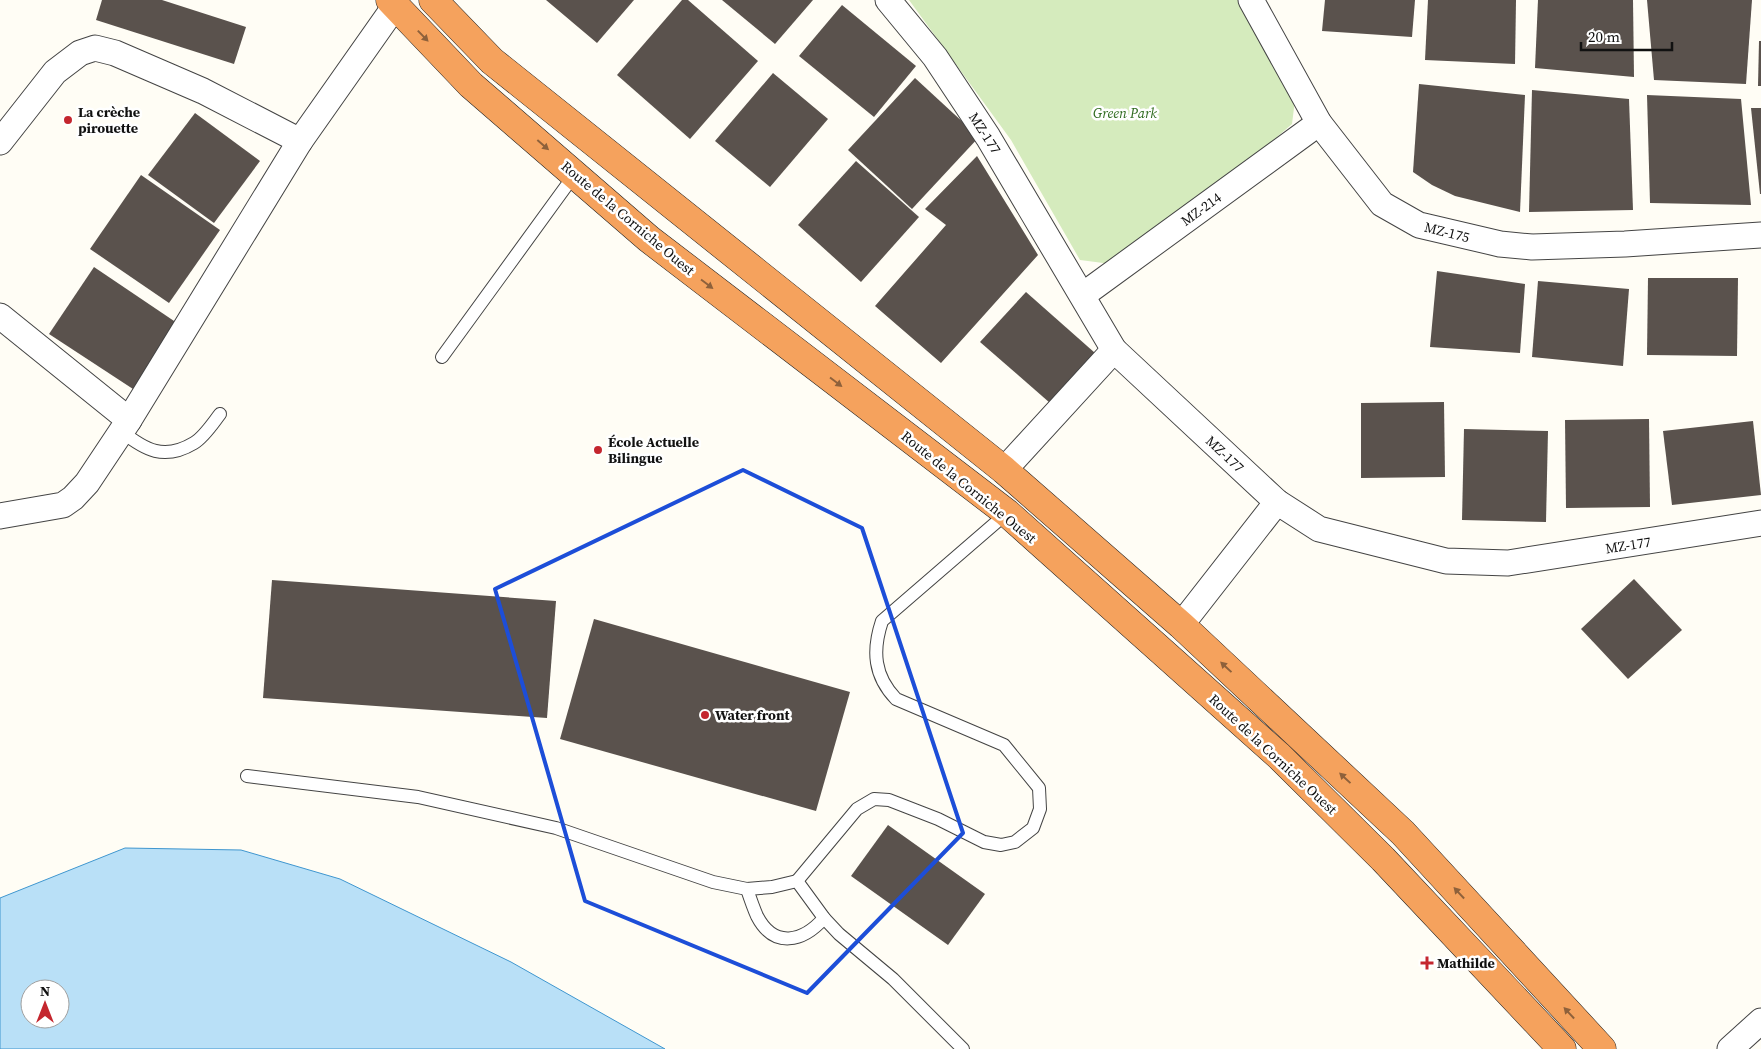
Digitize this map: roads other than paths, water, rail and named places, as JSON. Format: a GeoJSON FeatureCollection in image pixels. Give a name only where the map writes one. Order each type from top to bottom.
{"type":"FeatureCollection","features":[{"type":"Feature","properties":{"kind":"highway"},"geometry":{"type":"LineString","coordinates":[[433,0],[492,61],[1004,470],[1181,625],[1403,833],[1602,1049]]}},
{"type":"Feature","properties":{"kind":"highway","name":"Route de la Corniche Ouest"},"geometry":{"type":"LineString","coordinates":[[392,3],[471,85],[649,239],[1007,513],[1279,756],[1383,859],[1562,1049]]}},
{"type":"Feature","properties":{"kind":"street","name":"MZ-177"},"geometry":{"type":"LineString","coordinates":[[888,0],[935,57],[982,129],[1083,295],[1114,350],[1277,502],[1319,529],[1446,561],[1508,563],[1535,561],[1761,523]]}},
{"type":"Feature","properties":{"kind":"street","name":"MZ-175"},"geometry":{"type":"LineString","coordinates":[[1251,0],[1319,123],[1382,204],[1419,226],[1500,244],[1532,247],[1761,235]]}},
{"type":"Feature","properties":{"kind":"street"},"geometry":{"type":"LineString","coordinates":[[0,516],[63,504],[73,498],[87,483],[125,426],[300,141],[392,3]]}},
{"type":"Feature","properties":{"kind":"street"},"geometry":{"type":"LineString","coordinates":[[0,142],[55,72],[80,53],[95,48],[115,53],[203,91],[300,141]]}},
{"type":"Feature","properties":{"kind":"street","name":"MZ-214"},"geometry":{"type":"LineString","coordinates":[[1083,295],[1319,123]]}},
{"type":"Feature","properties":{"kind":"street"},"geometry":{"type":"LineString","coordinates":[[0,316],[125,426]]}},
{"type":"Feature","properties":{"kind":"street"},"geometry":{"type":"LineString","coordinates":[[1004,470],[1114,350]]}},
{"type":"Feature","properties":{"kind":"street"},"geometry":{"type":"LineString","coordinates":[[1181,625],[1277,502]]}},
{"type":"Feature","properties":{"kind":"street"},"geometry":{"type":"LineString","coordinates":[[1730,1049],[1761,1021]]}},
{"type":"Feature","properties":{"kind":"lane"},"geometry":{"type":"LineString","coordinates":[[442,357],[575,174]]}},
{"type":"Feature","properties":{"kind":"lane"},"geometry":{"type":"LineString","coordinates":[[125,426],[141,447],[161,452],[178,449],[196,442],[220,414]]}},
{"type":"Feature","properties":{"kind":"lane"},"geometry":{"type":"LineString","coordinates":[[247,776],[418,797],[547,826],[713,882],[747,889],[772,887],[797,881],[857,809],[874,799],[889,800],[938,819],[984,842],[1000,845],[1015,842],[1032,828],[1040,809],[1039,788],[1004,745],[896,699],[883,686],[878,667],[876,642],[882,621],[1007,513]]}},
{"type":"Feature","properties":{"kind":"lane"},"geometry":{"type":"LineString","coordinates":[[797,881],[824,918],[839,934],[893,979],[963,1049]]}},
{"type":"Feature","properties":{"kind":"lane"},"geometry":{"type":"LineString","coordinates":[[747,889],[758,917],[769,931],[782,938],[800,938],[814,929],[824,918]]}},
{"type":"Feature","properties":{"kind":"water"},"geometry":{"type":"Polygon","coordinates":[[[125,848],[241,850],[340,879],[511,962],[665,1049],[0,1049],[0,898],[125,848]]]}},
{"type":"Feature","properties":{"kind":"place","name":"La crèche pirouette"},"geometry":{"type":"Point","coordinates":[68,120]}},
{"type":"Feature","properties":{"kind":"place","name":"École Actuelle Bilingue"},"geometry":{"type":"Point","coordinates":[598,450]}},
{"type":"Feature","properties":{"kind":"place","name":"Water front"},"geometry":{"type":"Point","coordinates":[705,715]}},
{"type":"Feature","properties":{"kind":"place","name":"Mathilde"},"geometry":{"type":"Point","coordinates":[1427,963]}},
{"type":"Feature","properties":{"kind":"park label","name":"Green Park"},"geometry":{"type":"Point","coordinates":[1125,113]}}]}
